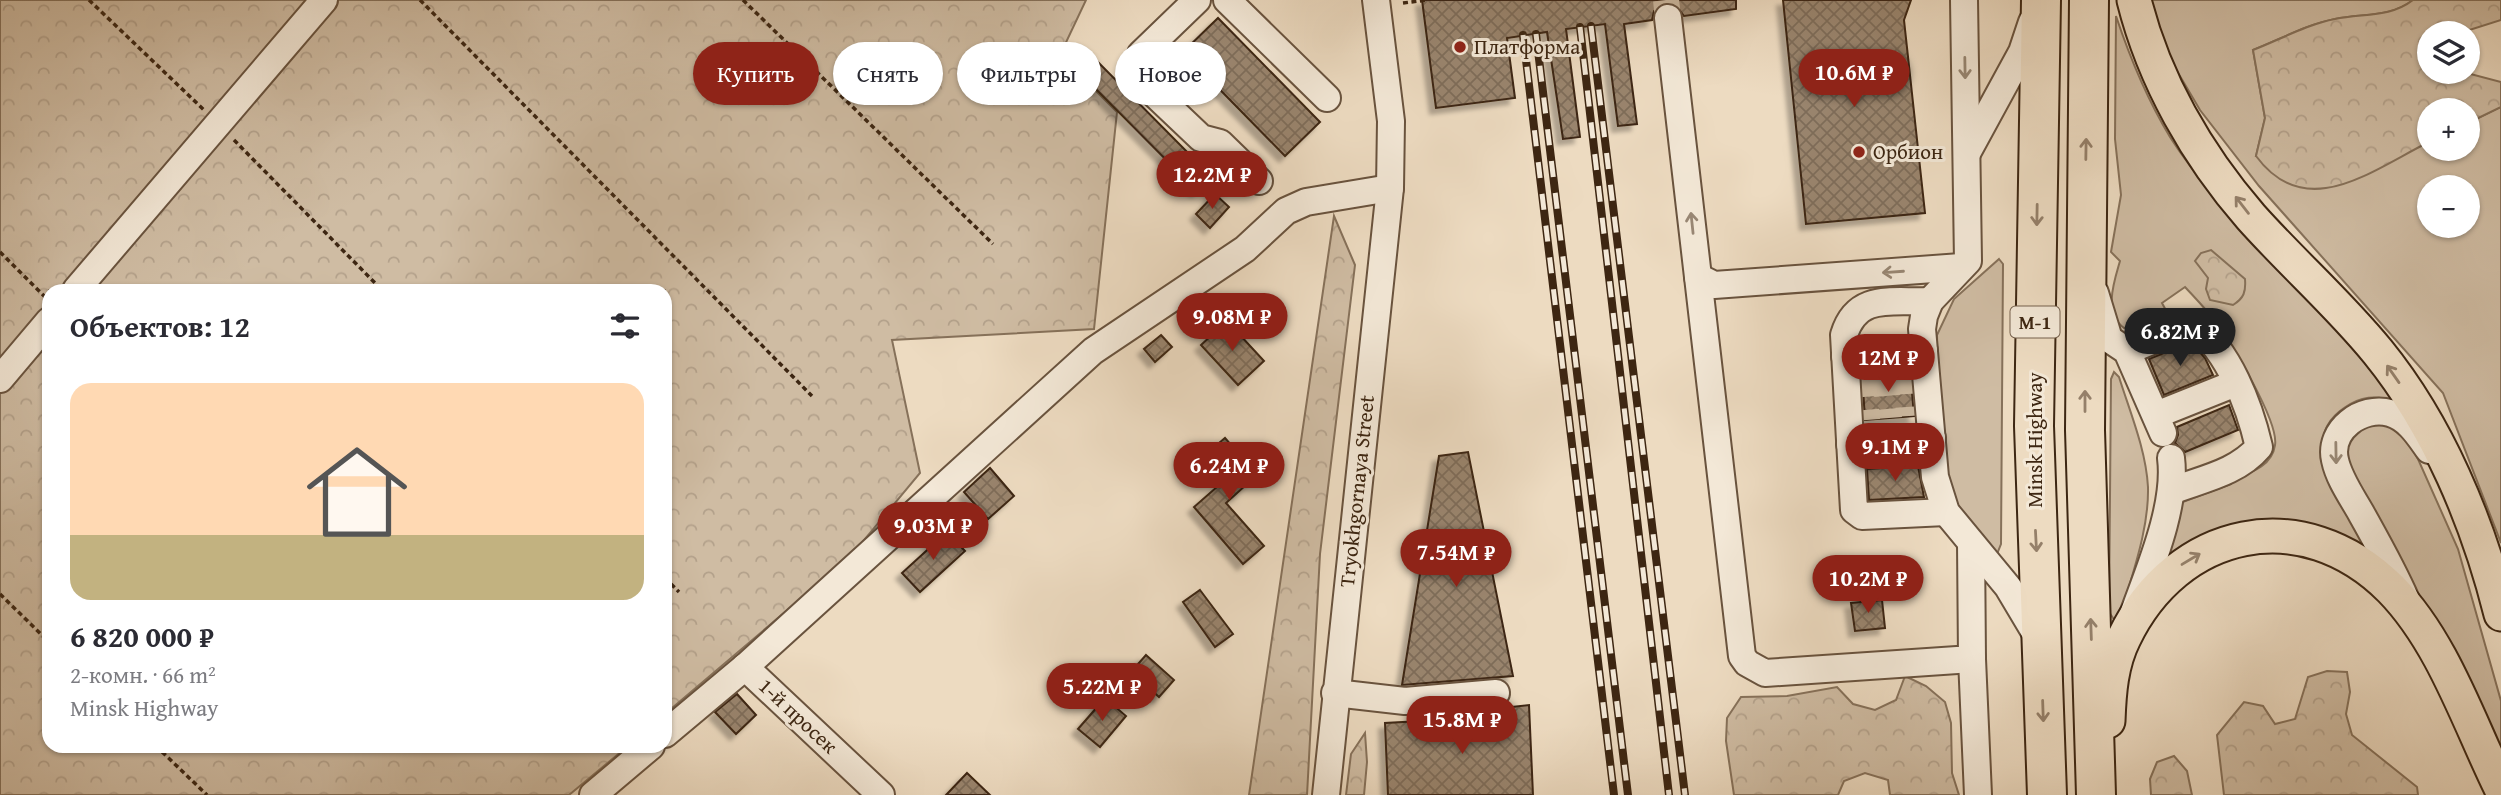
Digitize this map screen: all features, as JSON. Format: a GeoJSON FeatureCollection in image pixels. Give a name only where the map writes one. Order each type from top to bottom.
{"type":"FeatureCollection","features":[{"type":"Feature","properties":{"kind":"highway","name":"Minsk Highway"},"geometry":{"type":"LineString","coordinates":[[2040,0],[2034,426],[2047,795]]}},
{"type":"Feature","properties":{"kind":"highway","name":"М-1"},"geometry":{"type":"LineString","coordinates":[[2089,0],[2085,191],[2085,430],[2096,795]]}},
{"type":"Feature","properties":{"kind":"main road"},"geometry":{"type":"LineString","coordinates":[[2134,0],[2156,71],[2200,150],[2250,216],[2379,354],[2435,438],[2490,572],[2501,614]]}},
{"type":"Feature","properties":{"kind":"main road"},"geometry":{"type":"LineString","coordinates":[[2103,795],[2110,682],[2123,639],[2160,585],[2183,564],[2238,538],[2262,536],[2317,543],[2344,554],[2372,572],[2411,612],[2446,674],[2501,788]]}},
{"type":"Feature","properties":{"kind":"street"},"geometry":{"type":"LineString","coordinates":[[81,284],[324,0]]}},
{"type":"Feature","properties":{"kind":"street"},"geometry":{"type":"LineString","coordinates":[[1197,0],[1141,54],[1142,82],[1201,138],[1220,143],[1259,181]]}},
{"type":"Feature","properties":{"kind":"street"},"geometry":{"type":"LineString","coordinates":[[1227,0],[1327,98]]}},
{"type":"Feature","properties":{"kind":"street","name":"Tryokhgornaya Street"},"geometry":{"type":"LineString","coordinates":[[1326,795],[1390,188],[1391,121],[1376,0]]}},
{"type":"Feature","properties":{"kind":"street"},"geometry":{"type":"LineString","coordinates":[[1884,360],[1922,329],[1930,301],[1964,264],[1964,0]]}},
{"type":"Feature","properties":{"kind":"street"},"geometry":{"type":"LineString","coordinates":[[1966,155],[2022,52],[2040,0]]}},
{"type":"Feature","properties":{"kind":"street"},"geometry":{"type":"LineString","coordinates":[[1668,18],[1742,656],[1747,663],[1765,673],[1972,659]]}},
{"type":"Feature","properties":{"kind":"street"},"geometry":{"type":"LineString","coordinates":[[672,728],[745,667],[1093,351],[1245,249],[1286,211],[1307,202],[1390,188]]}},
{"type":"Feature","properties":{"kind":"street"},"geometry":{"type":"LineString","coordinates":[[2085,191],[2094,289],[2109,339],[2127,351],[2160,424],[2236,383]]}},
{"type":"Feature","properties":{"kind":"street"},"geometry":{"type":"LineString","coordinates":[[1698,276],[1714,285],[1964,264]]}},
{"type":"Feature","properties":{"kind":"street"},"geometry":{"type":"LineString","coordinates":[[1884,360],[1844,335],[1855,311],[1870,304],[1930,301]]}},
{"type":"Feature","properties":{"kind":"street"},"geometry":{"type":"LineString","coordinates":[[2127,351],[2194,324],[2209,336],[2236,383],[2254,424],[2259,447],[2235,468],[2171,491]]}},
{"type":"Feature","properties":{"kind":"street"},"geometry":{"type":"LineString","coordinates":[[0,379],[42,329]]}},
{"type":"Feature","properties":{"kind":"street"},"geometry":{"type":"LineString","coordinates":[[1884,360],[1890,432],[1935,477],[1946,512],[2008,587],[2041,643]]}},
{"type":"Feature","properties":{"kind":"street"},"geometry":{"type":"LineString","coordinates":[[1884,360],[1890,432],[1854,510],[1861,516],[1946,512]]}},
{"type":"Feature","properties":{"kind":"street"},"geometry":{"type":"LineString","coordinates":[[2411,612],[2393,570],[2340,475],[2334,459],[2334,445],[2340,432],[2362,414],[2379,412],[2403,420],[2430,452],[2470,521]]}},
{"type":"Feature","properties":{"kind":"street"},"geometry":{"type":"LineString","coordinates":[[2123,639],[2153,560],[2174,479],[2171,458]]}},
{"type":"Feature","properties":{"kind":"street"},"geometry":{"type":"LineString","coordinates":[[1971,543],[1972,659],[1978,795]]}},
{"type":"Feature","properties":{"kind":"street","name":"1-й просек"},"geometry":{"type":"LineString","coordinates":[[745,667],[881,795]]}},
{"type":"Feature","properties":{"kind":"street"},"geometry":{"type":"LineString","coordinates":[[1335,693],[1405,701],[1496,693]]}},
{"type":"Feature","properties":{"kind":"street"},"geometry":{"type":"LineString","coordinates":[[593,795],[643,753]]}},
{"type":"Feature","properties":{"kind":"path"},"geometry":{"type":"LineString","coordinates":[[89,0],[218,124],[376,284]]}},
{"type":"Feature","properties":{"kind":"path"},"geometry":{"type":"LineString","coordinates":[[420,0],[811,396]]}},
{"type":"Feature","properties":{"kind":"path"},"geometry":{"type":"LineString","coordinates":[[743,0],[993,244]]}},
{"type":"Feature","properties":{"kind":"path"},"geometry":{"type":"LineString","coordinates":[[1403,3],[1425,0]]}},
{"type":"Feature","properties":{"kind":"path"},"geometry":{"type":"LineString","coordinates":[[0,252],[42,294]]}},
{"type":"Feature","properties":{"kind":"path"},"geometry":{"type":"LineString","coordinates":[[672,585],[679,592]]}},
{"type":"Feature","properties":{"kind":"path"},"geometry":{"type":"LineString","coordinates":[[0,594],[42,635]]}},
{"type":"Feature","properties":{"kind":"path"},"geometry":{"type":"LineString","coordinates":[[163,753],[207,795]]}},
{"type":"Feature","properties":{"kind":"green space"},"geometry":{"type":"Polygon","coordinates":[[[0,0],[1086,0],[1066,42],[957,42],[957,105],[1101,105],[1101,96],[1117,112],[1094,329],[892,340],[920,473],[850,557],[672,708],[672,284],[42,284],[42,753],[620,753],[569,795],[0,795],[0,0]]]}},
{"type":"Feature","properties":{"kind":"green space"},"geometry":{"type":"Polygon","coordinates":[[[2149,0],[2413,0],[2395,10],[2325,21],[2253,50],[2265,118],[2256,156],[2417,148],[2417,161],[2480,161],[2480,117],[2501,107],[2501,543],[2443,393],[2259,186],[2200,110],[2164,49],[2149,0]]]}},
{"type":"Feature","properties":{"kind":"green space"},"geometry":{"type":"Polygon","coordinates":[[[2413,0],[2501,0],[2501,20],[2480,27],[2480,21],[2417,21],[2417,84],[2480,84],[2480,76],[2501,82],[2501,107],[2480,117],[2480,98],[2417,98],[2417,149],[2362,177],[2340,185],[2318,189],[2296,186],[2275,176],[2256,156],[2265,118],[2253,50],[2325,21],[2386,12],[2413,0]]]}},
{"type":"Feature","properties":{"kind":"green space"},"geometry":{"type":"Polygon","coordinates":[[[2116,16],[2146,93],[2180,152],[2213,195],[2330,323],[2395,401],[2368,398],[2350,404],[2329,422],[2323,439],[2323,457],[2337,496],[2368,549],[2227,527],[2192,541],[2165,556],[2180,503],[2231,484],[2231,480],[2252,472],[2265,464],[2275,445],[2270,419],[2253,383],[2213,319],[2185,287],[2162,303],[2168,314],[2142,327],[2124,328],[2114,314],[2112,296],[2120,261],[2111,252],[2121,195],[2115,139],[2116,16]]]}},
{"type":"Feature","properties":{"kind":"green space"},"geometry":{"type":"Polygon","coordinates":[[[1334,216],[1355,265],[1320,554],[1307,795],[1249,795],[1334,216]]]}},
{"type":"Feature","properties":{"kind":"green space"},"geometry":{"type":"Polygon","coordinates":[[[2211,250],[2245,279],[2244,294],[2233,305],[2210,300],[2206,289],[2208,278],[2195,261],[2201,253],[2211,250]]]}},
{"type":"Feature","properties":{"kind":"green space"},"geometry":{"type":"Polygon","coordinates":[[[1999,259],[2003,264],[2001,544],[1997,554],[1954,506],[1939,460],[1937,335],[1954,299],[1999,259]]]}},
{"type":"Feature","properties":{"kind":"green space"},"geometry":{"type":"Polygon","coordinates":[[[2114,372],[2119,377],[2137,431],[2148,487],[2146,519],[2139,552],[2121,614],[2115,621],[2109,612],[2111,379],[2114,372]]]}},
{"type":"Feature","properties":{"kind":"green space"},"geometry":{"type":"Polygon","coordinates":[[[2383,420],[2405,437],[2418,459],[2458,549],[2501,701],[2501,772],[2346,468],[2345,440],[2350,432],[2383,420]]]}},
{"type":"Feature","properties":{"kind":"green space"},"geometry":{"type":"Polygon","coordinates":[[[2327,671],[2347,672],[2350,692],[2346,714],[2352,735],[2417,787],[2418,795],[2224,795],[2217,735],[2244,702],[2263,706],[2275,724],[2295,719],[2308,677],[2327,671]]]}},
{"type":"Feature","properties":{"kind":"green space"},"geometry":{"type":"Polygon","coordinates":[[[1905,676],[1926,686],[1945,702],[1951,723],[1952,773],[1959,795],[1890,795],[1888,780],[1865,773],[1844,781],[1838,795],[1734,795],[1726,741],[1727,718],[1741,697],[1787,696],[1837,687],[1853,704],[1875,710],[1896,700],[1905,676]]]}},
{"type":"Feature","properties":{"kind":"green space"},"geometry":{"type":"Polygon","coordinates":[[[1365,733],[1367,762],[1364,795],[1346,795],[1351,754],[1365,733]]]}},
{"type":"Feature","properties":{"kind":"green space"},"geometry":{"type":"Polygon","coordinates":[[[2174,756],[2187,771],[2192,795],[2151,795],[2150,779],[2157,762],[2174,756]]]}},
{"type":"Feature","properties":{"kind":"building"},"geometry":{"type":"Polygon","coordinates":[[[1422,0],[1736,0],[1736,9],[1684,16],[1675,4],[1666,3],[1654,11],[1652,20],[1624,24],[1637,124],[1618,126],[1605,24],[1566,29],[1580,137],[1563,139],[1547,32],[1507,38],[1515,98],[1436,108],[1422,0]]]}},
{"type":"Feature","properties":{"kind":"building","name":"Орбион"},"geometry":{"type":"Polygon","coordinates":[[[1783,0],[1911,0],[1904,20],[1925,213],[1806,224],[1783,0]]]}},
{"type":"Feature","properties":{"kind":"building"},"geometry":{"type":"Polygon","coordinates":[[[1218,18],[1320,122],[1285,156],[1226,96],[1226,42],[1193,42],[1218,18]]]}},
{"type":"Feature","properties":{"kind":"building"},"geometry":{"type":"Polygon","coordinates":[[[1101,65],[1115,79],[1115,105],[1141,105],[1211,176],[1197,191],[1101,94],[1101,65]]]}},
{"type":"Feature","properties":{"kind":"building"},"geometry":{"type":"Polygon","coordinates":[[[1215,194],[1229,207],[1210,228],[1196,214],[1215,194]]]}},
{"type":"Feature","properties":{"kind":"building"},"geometry":{"type":"Polygon","coordinates":[[[1227,321],[1264,361],[1238,385],[1201,345],[1227,321]]]}},
{"type":"Feature","properties":{"kind":"building"},"geometry":{"type":"Polygon","coordinates":[[[1161,335],[1172,347],[1155,362],[1144,349],[1161,335]]]}},
{"type":"Feature","properties":{"kind":"building"},"geometry":{"type":"Polygon","coordinates":[[[2191,342],[2205,358],[2213,375],[2164,395],[2149,359],[2191,342]]]}},
{"type":"Feature","properties":{"kind":"building"},"geometry":{"type":"Polygon","coordinates":[[[1910,368],[1914,416],[1865,420],[1862,371],[1910,368]]]}},
{"type":"Feature","properties":{"kind":"building"},"geometry":{"type":"Polygon","coordinates":[[[2229,405],[2238,430],[2185,452],[2175,443],[2177,427],[2229,405]]]}},
{"type":"Feature","properties":{"kind":"building"},"geometry":{"type":"Polygon","coordinates":[[[1225,438],[1257,475],[1226,503],[1264,546],[1243,564],[1194,507],[1226,479],[1205,455],[1225,438]]]}},
{"type":"Feature","properties":{"kind":"building"},"geometry":{"type":"Polygon","coordinates":[[[1468,452],[1513,676],[1402,685],[1439,456],[1468,452]]]}},
{"type":"Feature","properties":{"kind":"building"},"geometry":{"type":"Polygon","coordinates":[[[1918,466],[1924,497],[1869,500],[1867,469],[1918,466]]]}},
{"type":"Feature","properties":{"kind":"building"},"geometry":{"type":"Polygon","coordinates":[[[990,468],[1014,496],[988,519],[964,492],[990,468]]]}},
{"type":"Feature","properties":{"kind":"building"},"geometry":{"type":"Polygon","coordinates":[[[947,532],[965,551],[920,592],[902,573],[947,532]]]}},
{"type":"Feature","properties":{"kind":"building"},"geometry":{"type":"Polygon","coordinates":[[[1200,590],[1233,634],[1215,647],[1183,602],[1200,590]]]}},
{"type":"Feature","properties":{"kind":"building"},"geometry":{"type":"Polygon","coordinates":[[[1882,600],[1885,628],[1855,631],[1851,603],[1882,600]]]}},
{"type":"Feature","properties":{"kind":"building"},"geometry":{"type":"Polygon","coordinates":[[[1146,655],[1174,680],[1159,697],[1131,672],[1146,655]]]}},
{"type":"Feature","properties":{"kind":"building"},"geometry":{"type":"Polygon","coordinates":[[[737,694],[756,715],[736,734],[715,712],[737,694]]]}},
{"type":"Feature","properties":{"kind":"building"},"geometry":{"type":"Polygon","coordinates":[[[1105,698],[1126,716],[1100,747],[1078,729],[1105,698]]]}},
{"type":"Feature","properties":{"kind":"building"},"geometry":{"type":"Polygon","coordinates":[[[1529,705],[1533,795],[1388,795],[1385,723],[1495,717],[1494,709],[1529,705]]]}},
{"type":"Feature","properties":{"kind":"building"},"geometry":{"type":"Polygon","coordinates":[[[967,773],[990,795],[946,795],[967,773]]]}},
{"type":"Feature","properties":{"kind":"tunnel"},"geometry":{"type":"LineString","coordinates":[[1666,0],[1668,18]]}},
{"type":"Feature","properties":{"kind":"tunnel"},"geometry":{"type":"LineString","coordinates":[[1906,368],[1909,416]]}},
{"type":"Feature","properties":{"kind":"tunnel"},"geometry":{"type":"LineString","coordinates":[[1885,370],[1889,418]]}},
{"type":"Feature","properties":{"kind":"tunnel"},"geometry":{"type":"LineString","coordinates":[[1863,371],[1867,420]]}},
{"type":"Feature","properties":{"kind":"railway"},"geometry":{"type":"LineString","coordinates":[[1591,26],[1685,795]]}},
{"type":"Feature","properties":{"kind":"railway"},"geometry":{"type":"LineString","coordinates":[[1580,27],[1669,795]]}},
{"type":"Feature","properties":{"kind":"railway"},"geometry":{"type":"LineString","coordinates":[[1536,34],[1628,795]]}},
{"type":"Feature","properties":{"kind":"railway"},"geometry":{"type":"LineString","coordinates":[[1523,35],[1614,795]]}},
{"type":"Feature","properties":{"kind":"place","name":"Платформа"},"geometry":{"type":"Point","coordinates":[1460,47]}},
{"type":"Feature","properties":{"kind":"place","name":"Орбион"},"geometry":{"type":"Point","coordinates":[1859,152]}}]}
